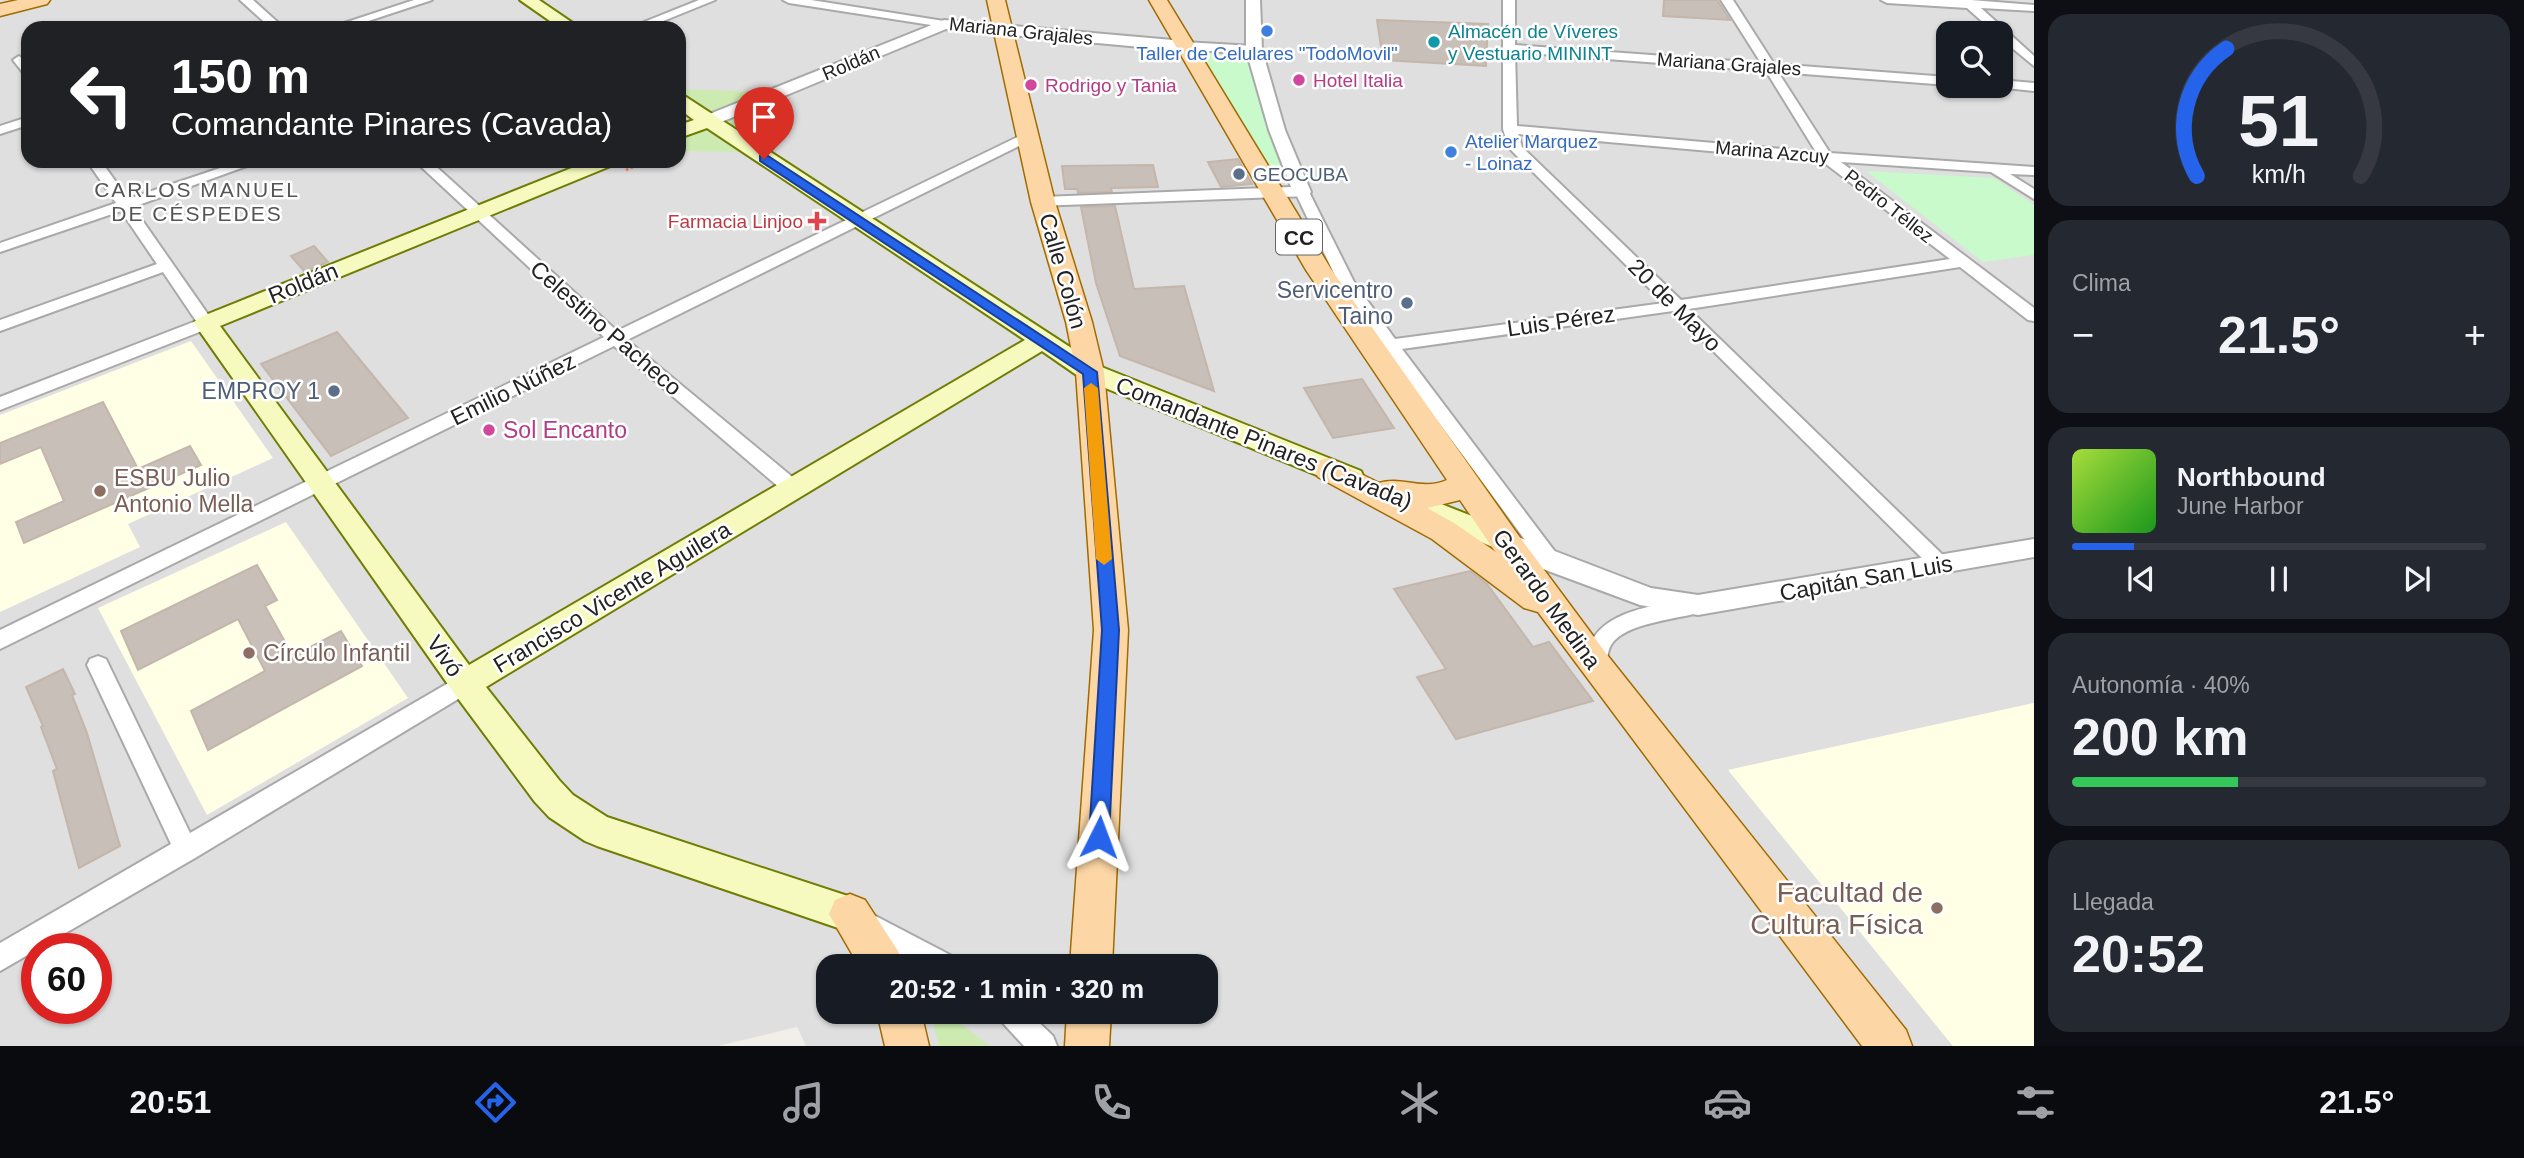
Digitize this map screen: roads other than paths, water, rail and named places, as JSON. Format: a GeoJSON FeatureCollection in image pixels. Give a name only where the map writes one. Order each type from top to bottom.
{"type":"FeatureCollection","features":[{"type":"Feature","properties":{"kind":"main road"},"geometry":{"type":"LineString","coordinates":[[0,10],[41,0]]}},
{"type":"Feature","properties":{"kind":"main road"},"geometry":{"type":"LineString","coordinates":[[528,0],[561,21]]}},
{"type":"Feature","properties":{"kind":"main road","name":"Calle Colón"},"geometry":{"type":"LineString","coordinates":[[996,0],[1026,137],[1079,322],[1090,372],[1111,630],[1092,954]]}},
{"type":"Feature","properties":{"kind":"main road","name":"CC"},"geometry":{"type":"LineString","coordinates":[[1158,0],[1184,46]]}},
{"type":"Feature","properties":{"kind":"main road","name":"Gerardo Medina"},"geometry":{"type":"LineString","coordinates":[[1184,46],[1319,270],[1380,346],[1505,541],[1596,666],[1890,1046]]}},
{"type":"Feature","properties":{"kind":"main road","name":"Comandante Pinares (Cavada)"},"geometry":{"type":"LineString","coordinates":[[686,106],[1090,372],[1505,541]]}},
{"type":"Feature","properties":{"kind":"main road","name":"Roldán"},"geometry":{"type":"LineString","coordinates":[[686,129],[708,121]]}},
{"type":"Feature","properties":{"kind":"main road","name":"Roldán"},"geometry":{"type":"LineString","coordinates":[[206,323],[588,168]]}},
{"type":"Feature","properties":{"kind":"main road","name":"Vivó"},"geometry":{"type":"LineString","coordinates":[[206,323],[465,684],[561,806],[597,830],[850,915]]}},
{"type":"Feature","properties":{"kind":"main road","name":"Francisco Vicente Aguilera"},"geometry":{"type":"LineString","coordinates":[[465,684],[1042,341]]}},
{"type":"Feature","properties":{"kind":"main road"},"geometry":{"type":"LineString","coordinates":[[1329,469],[1443,531],[1560,616]]}},
{"type":"Feature","properties":{"kind":"main road"},"geometry":{"type":"LineString","coordinates":[[1375,487],[1425,500],[1448,494],[1466,484]]}},
{"type":"Feature","properties":{"kind":"main road"},"geometry":{"type":"LineString","coordinates":[[850,915],[875,954]]}},
{"type":"Feature","properties":{"kind":"main road"},"geometry":{"type":"LineString","coordinates":[[902,1024],[907,1046]]}},
{"type":"Feature","properties":{"kind":"main road"},"geometry":{"type":"LineString","coordinates":[[1087,1046],[1088,1024]]}},
{"type":"Feature","properties":{"kind":"street"},"geometry":{"type":"LineString","coordinates":[[246,0],[270,21]]}},
{"type":"Feature","properties":{"kind":"street"},"geometry":{"type":"LineString","coordinates":[[358,21],[426,0]]}},
{"type":"Feature","properties":{"kind":"street"},"geometry":{"type":"LineString","coordinates":[[654,21],[709,0]]}},
{"type":"Feature","properties":{"kind":"street","name":"Mariana Grajales"},"geometry":{"type":"LineString","coordinates":[[789,0],[1002,31],[1254,50]]}},
{"type":"Feature","properties":{"kind":"street"},"geometry":{"type":"LineString","coordinates":[[1043,202],[1302,192],[1278,130],[1254,50],[1252,0]]}},
{"type":"Feature","properties":{"kind":"street","name":"20 de Mayo"},"geometry":{"type":"LineString","coordinates":[[1509,0],[1510,128],[1516,148],[1941,565]]}},
{"type":"Feature","properties":{"kind":"street","name":"Pedro Téllez"},"geometry":{"type":"LineString","coordinates":[[1727,0],[1826,157],[2034,316]]}},
{"type":"Feature","properties":{"kind":"street"},"geometry":{"type":"LineString","coordinates":[[1887,0],[1968,2],[2034,8]]}},
{"type":"Feature","properties":{"kind":"street"},"geometry":{"type":"LineString","coordinates":[[1968,2],[2034,62]]}},
{"type":"Feature","properties":{"kind":"street","name":"Roldán"},"geometry":{"type":"LineString","coordinates":[[708,121],[944,24]]}},
{"type":"Feature","properties":{"kind":"street","name":"Mariana Grajales"},"geometry":{"type":"LineString","coordinates":[[1510,48],[1936,80]]}},
{"type":"Feature","properties":{"kind":"street"},"geometry":{"type":"LineString","coordinates":[[2013,86],[2034,87]]}},
{"type":"Feature","properties":{"kind":"street"},"geometry":{"type":"LineString","coordinates":[[0,130],[21,123]]}},
{"type":"Feature","properties":{"kind":"street","name":"Marina Azcuy"},"geometry":{"type":"LineString","coordinates":[[1510,128],[1826,157],[2034,171]]}},
{"type":"Feature","properties":{"kind":"street","name":"Emilio Núñez"},"geometry":{"type":"LineString","coordinates":[[0,640],[1026,137]]}},
{"type":"Feature","properties":{"kind":"street","name":"Vivó"},"geometry":{"type":"LineString","coordinates":[[99,168],[206,323]]}},
{"type":"Feature","properties":{"kind":"street"},"geometry":{"type":"LineString","coordinates":[[0,248],[234,168]]}},
{"type":"Feature","properties":{"kind":"street","name":"Celestino Pacheco"},"geometry":{"type":"LineString","coordinates":[[429,168],[615,338],[795,490]]}},
{"type":"Feature","properties":{"kind":"street"},"geometry":{"type":"LineString","coordinates":[[1994,169],[2034,195]]}},
{"type":"Feature","properties":{"kind":"street","name":"Gerardo Medina"},"geometry":{"type":"LineString","coordinates":[[1302,192],[1334,261],[1380,346],[1552,562]]}},
{"type":"Feature","properties":{"kind":"street","name":"Luis Pérez"},"geometry":{"type":"LineString","coordinates":[[1380,346],[1675,306],[1960,262]]}},
{"type":"Feature","properties":{"kind":"street"},"geometry":{"type":"LineString","coordinates":[[0,326],[168,265]]}},
{"type":"Feature","properties":{"kind":"street","name":"Roldán"},"geometry":{"type":"LineString","coordinates":[[0,404],[206,323]]}},
{"type":"Feature","properties":{"kind":"street","name":"Capitán San Luis"},"geometry":{"type":"LineString","coordinates":[[1505,541],[1552,562],[1649,598],[1698,605]]}},
{"type":"Feature","properties":{"kind":"street","name":"Capitán San Luis"},"geometry":{"type":"LineString","coordinates":[[1596,666],[1598,649],[1605,636],[1621,625],[1698,605],[2034,548]]}},
{"type":"Feature","properties":{"kind":"street"},"geometry":{"type":"LineString","coordinates":[[99,665],[186,850]]}},
{"type":"Feature","properties":{"kind":"street","name":"Francisco Vicente Aguilera"},"geometry":{"type":"LineString","coordinates":[[0,958],[465,684]]}},
{"type":"Feature","properties":{"kind":"street","name":"Vivó"},"geometry":{"type":"LineString","coordinates":[[850,915],[923,954]]}},
{"type":"Feature","properties":{"kind":"street"},"geometry":{"type":"LineString","coordinates":[[1022,1024],[1043,1046]]}},
{"type":"Feature","properties":{"kind":"place","name":"Taller de Celulares \"TodoMovil\""},"geometry":{"type":"Point","coordinates":[1267,31]}},
{"type":"Feature","properties":{"kind":"place","name":"Almacén de Víveres y Vestuario MININT"},"geometry":{"type":"Point","coordinates":[1434,42]}},
{"type":"Feature","properties":{"kind":"place","name":"Hotel Italia"},"geometry":{"type":"Point","coordinates":[1299,80]}},
{"type":"Feature","properties":{"kind":"place","name":"Rodrigo y Tania"},"geometry":{"type":"Point","coordinates":[1031,85]}},
{"type":"Feature","properties":{"kind":"place","name":"Atelier Marquez - Loinaz"},"geometry":{"type":"Point","coordinates":[1451,152]}},
{"type":"Feature","properties":{"kind":"place","name":"GEOCUBA"},"geometry":{"type":"Point","coordinates":[1239,174]}},
{"type":"Feature","properties":{"kind":"place","name":"Farmacia Linjoo"},"geometry":{"type":"Point","coordinates":[817,221]}},
{"type":"Feature","properties":{"kind":"place","name":"Servicentro Taino"},"geometry":{"type":"Point","coordinates":[1407,303]}},
{"type":"Feature","properties":{"kind":"place","name":"EMPROY 1"},"geometry":{"type":"Point","coordinates":[334,391]}},
{"type":"Feature","properties":{"kind":"place","name":"Sol Encanto"},"geometry":{"type":"Point","coordinates":[489,430]}},
{"type":"Feature","properties":{"kind":"place","name":"ESBU Julio Antonio Mella"},"geometry":{"type":"Point","coordinates":[100,491]}},
{"type":"Feature","properties":{"kind":"place","name":"Círculo Infantil"},"geometry":{"type":"Point","coordinates":[249,653]}},
{"type":"Feature","properties":{"kind":"place","name":"Facultad de Cultura Física"},"geometry":{"type":"Point","coordinates":[1937,908]}},
{"type":"Feature","properties":{"kind":"district","name":"CARLOS MANUEL DE CÉSPEDES"},"geometry":{"type":"Point","coordinates":[197,201]}}]}
